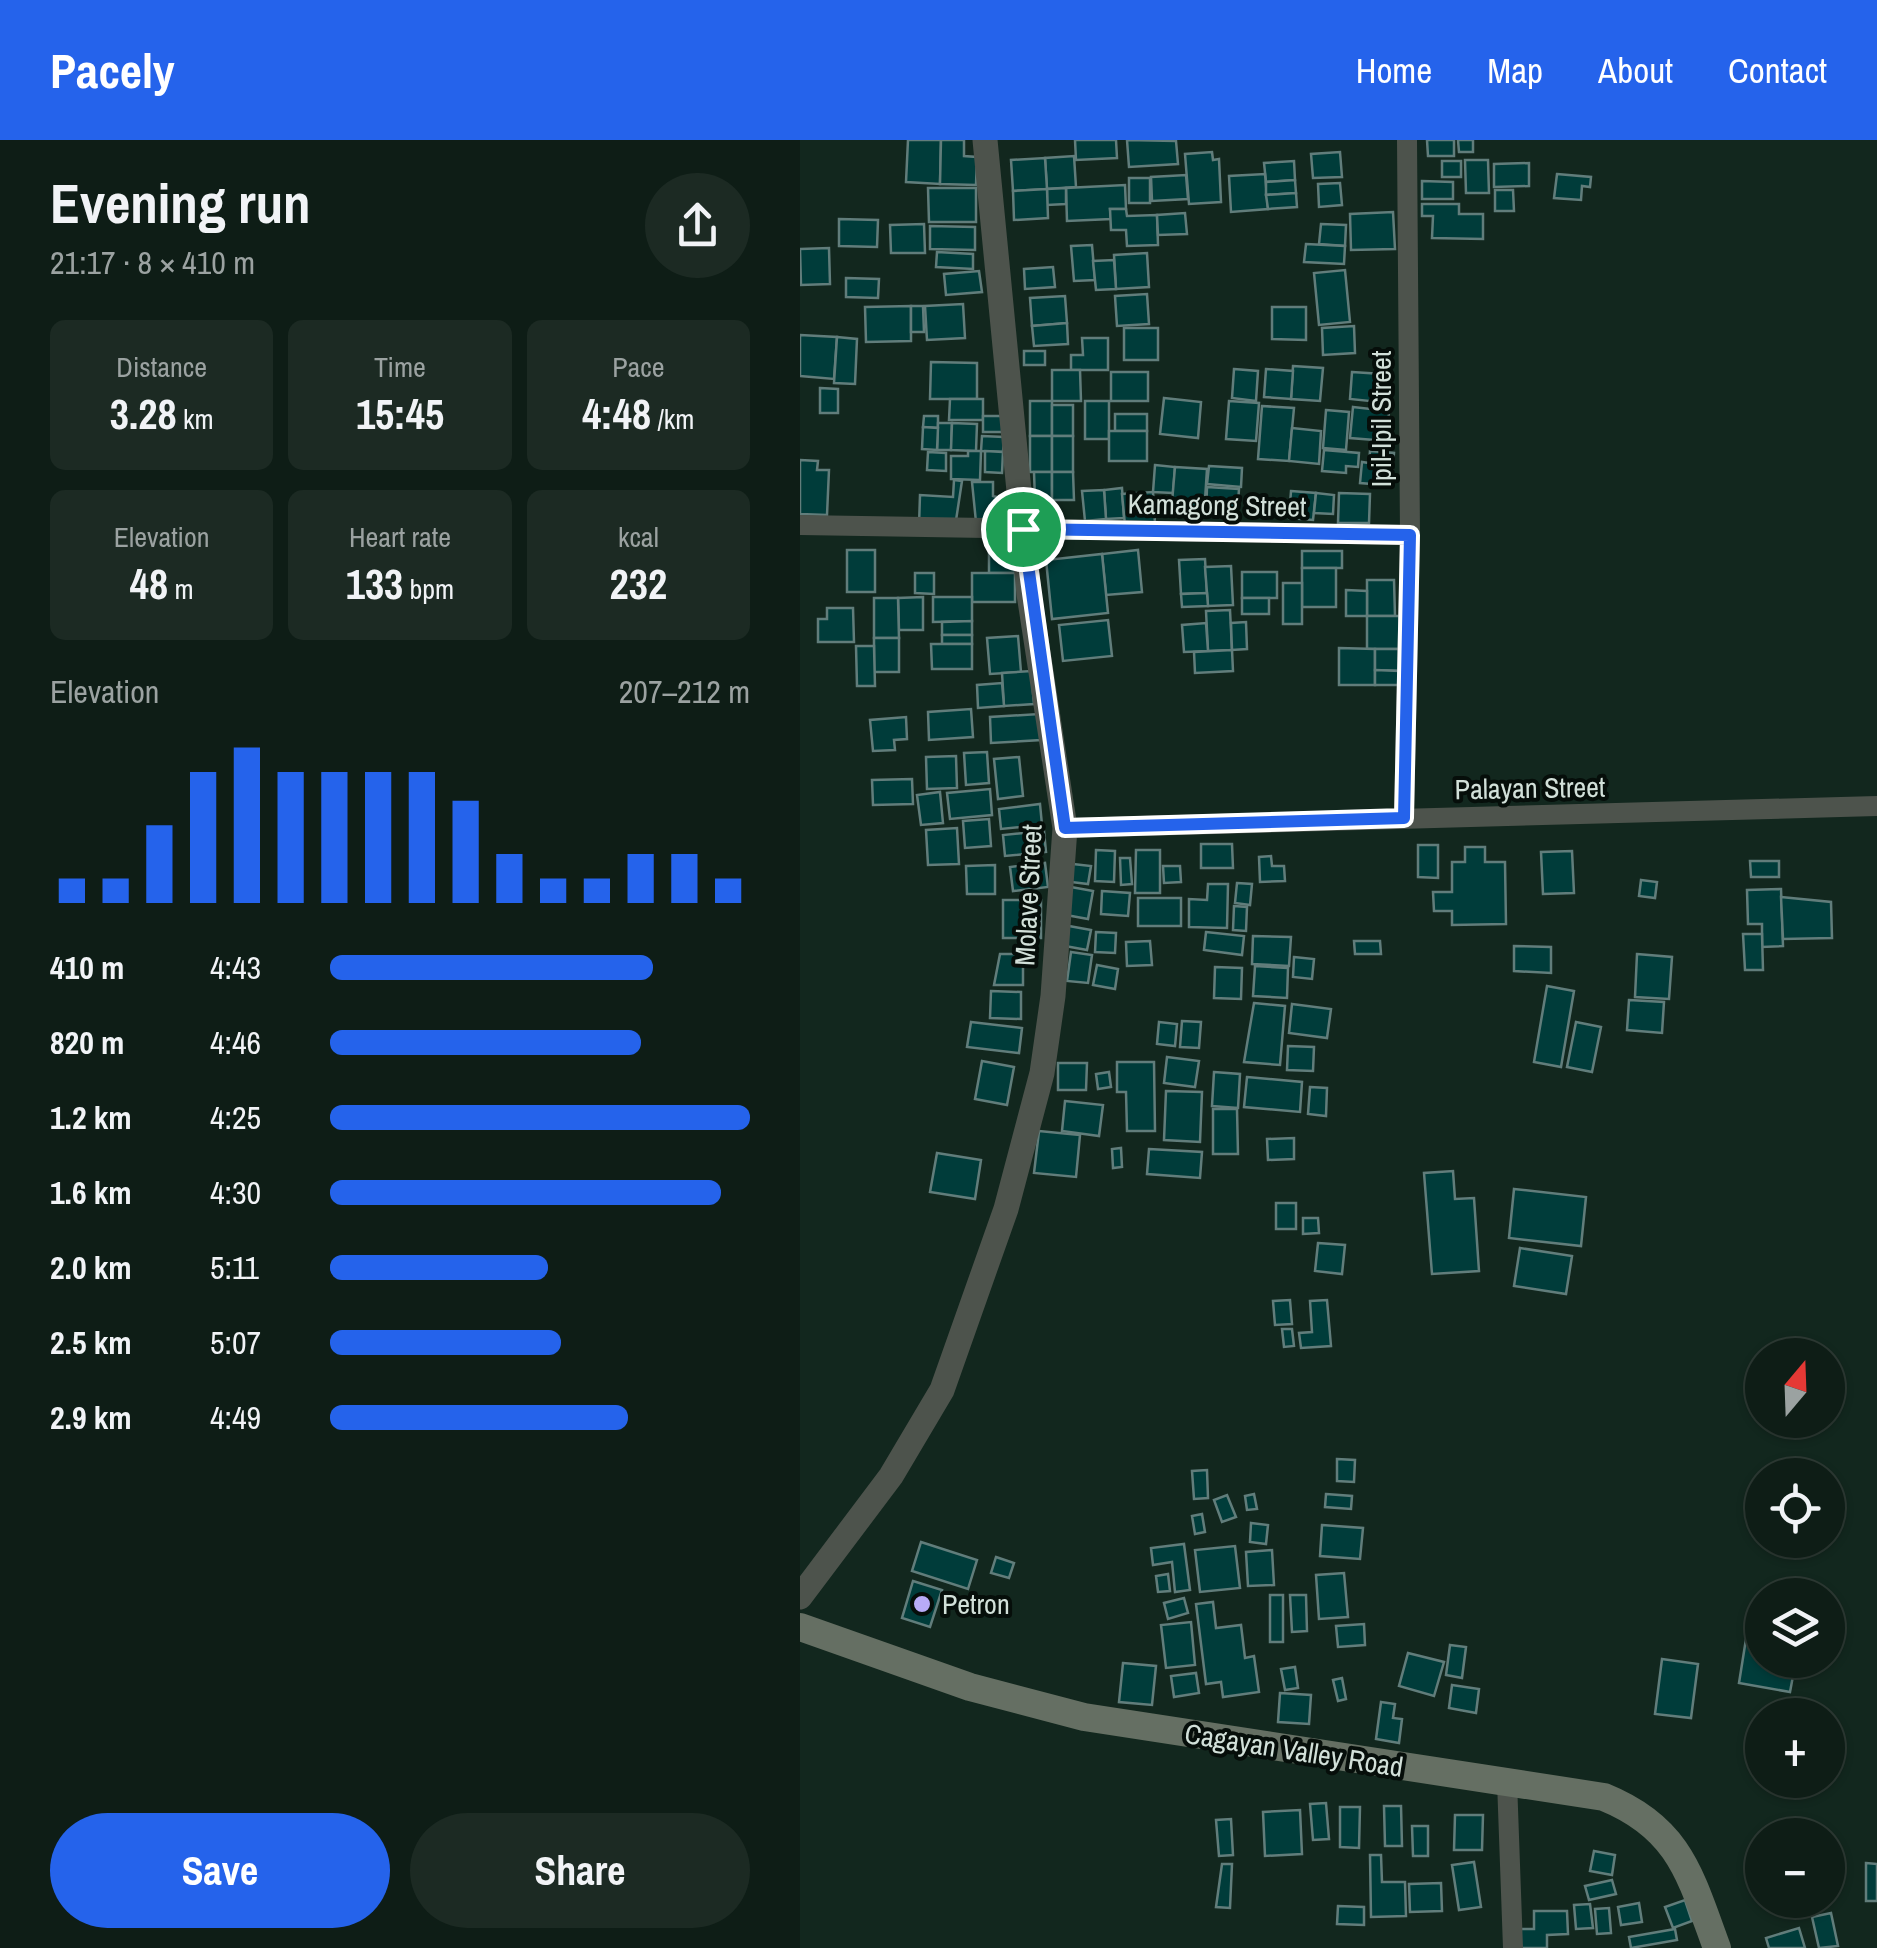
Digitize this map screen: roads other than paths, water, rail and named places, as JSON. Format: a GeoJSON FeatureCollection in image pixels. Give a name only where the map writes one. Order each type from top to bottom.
{"type":"FeatureCollection","features":[{"type":"Feature","properties":{"kind":"main road","name":"Cagayan Valley Road"},"geometry":{"type":"LineString","coordinates":[[800,1627],[970,1687],[1084,1717],[1604,1796],[1640,1812],[1675,1850],[1717,1948]]}},
{"type":"Feature","properties":{"kind":"street","name":"Molave Street"},"geometry":{"type":"LineString","coordinates":[[800,1597],[926,1421],[972,1316],[1042,1073],[1053,996],[1065,828],[1023,529],[985,140]]}},
{"type":"Feature","properties":{"kind":"street","name":"Ipil-Ipil Street"},"geometry":{"type":"LineString","coordinates":[[1404,818],[1410,535],[1407,140]]}},
{"type":"Feature","properties":{"kind":"street","name":"Kamagong Street"},"geometry":{"type":"LineString","coordinates":[[800,525],[1410,535]]}},
{"type":"Feature","properties":{"kind":"street","name":"Palayan Street"},"geometry":{"type":"LineString","coordinates":[[1065,828],[1877,806]]}},
{"type":"Feature","properties":{"kind":"street"},"geometry":{"type":"LineString","coordinates":[[1507,1781],[1512,1948]]}},
{"type":"Feature","properties":{"kind":"place","name":"Petron"},"geometry":{"type":"Point","coordinates":[922,1604]}}]}
